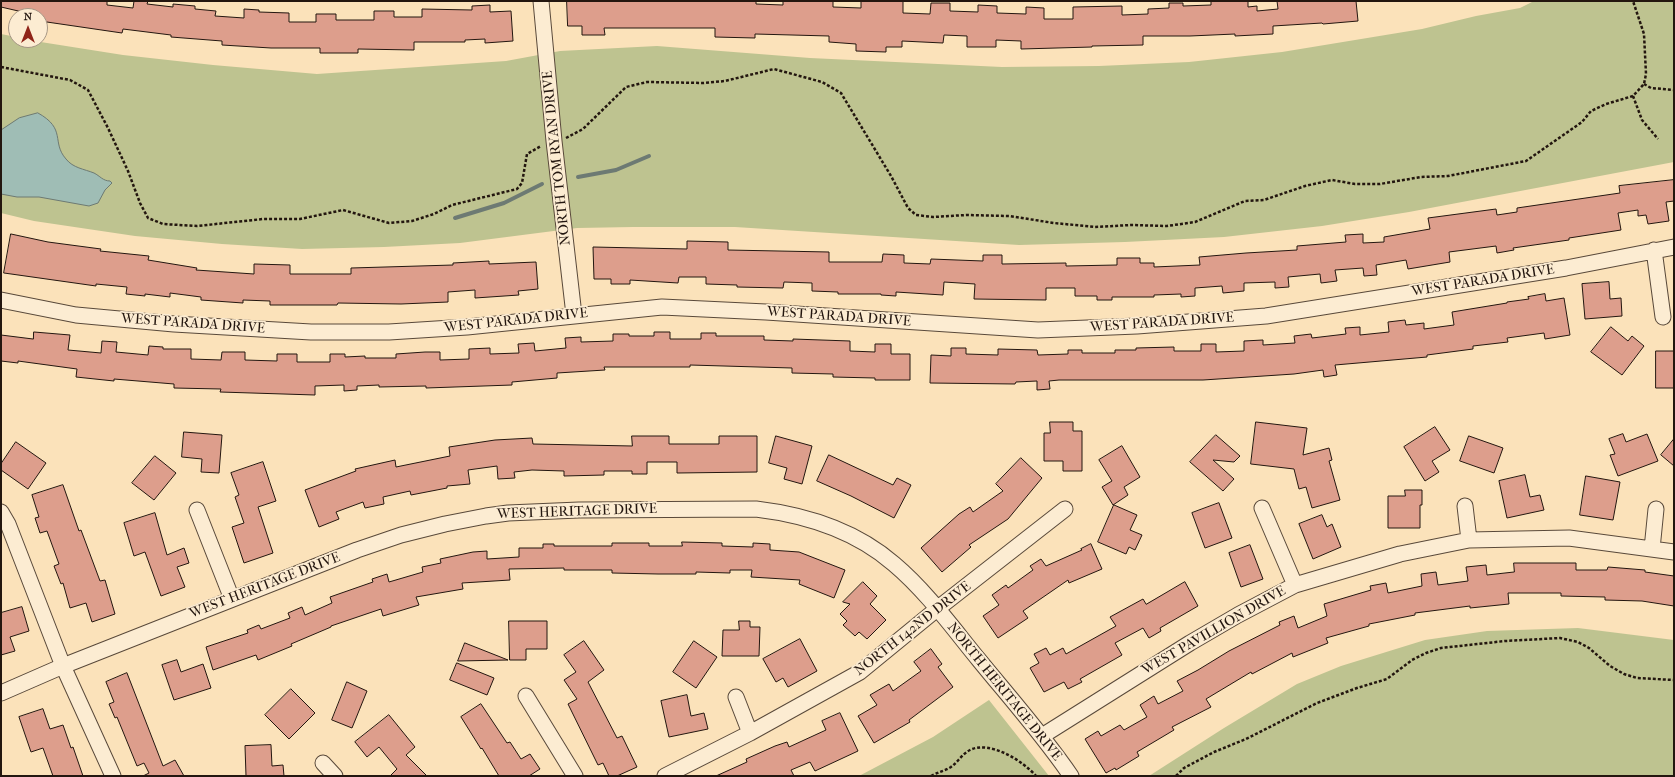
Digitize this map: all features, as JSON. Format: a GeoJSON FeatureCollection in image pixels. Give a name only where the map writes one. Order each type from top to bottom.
{"type":"FeatureCollection","features":[{"type":"Feature","properties":{"kind":"street","name":"NORTH TOM RYAN DRIVE"},"geometry":{"type":"LineString","coordinates":[[541,1],[554,141],[574,315]]}},
{"type":"Feature","properties":{"kind":"street","name":"WEST PARADA DRIVE"},"geometry":{"type":"LineString","coordinates":[[1,300],[76,315],[174,324],[311,332],[389,332],[467,327],[662,307],[766,312],[1038,330],[1137,326],[1266,316],[1566,268],[1674,247]]}},
{"type":"Feature","properties":{"kind":"street"},"geometry":{"type":"LineString","coordinates":[[1654,250],[1663,317]]}},
{"type":"Feature","properties":{"kind":"street"},"geometry":{"type":"LineString","coordinates":[[1465,506],[1469,540]]}},
{"type":"Feature","properties":{"kind":"street"},"geometry":{"type":"LineString","coordinates":[[1262,508],[1295,585]]}},
{"type":"Feature","properties":{"kind":"street","name":"WEST HERITAGE DRIVE"},"geometry":{"type":"LineString","coordinates":[[1,693],[63,666],[357,550],[401,535],[486,516],[530,511],[756,509],[806,517],[828,525],[866,544],[894,564],[937,609]]}},
{"type":"Feature","properties":{"kind":"street","name":"NORTH 142ND DRIVE"},"geometry":{"type":"LineString","coordinates":[[665,776],[860,672],[937,609],[1065,509]]}},
{"type":"Feature","properties":{"kind":"street"},"geometry":{"type":"LineString","coordinates":[[1652,549],[1656,509]]}},
{"type":"Feature","properties":{"kind":"street"},"geometry":{"type":"LineString","coordinates":[[197,510],[232,599]]}},
{"type":"Feature","properties":{"kind":"street"},"geometry":{"type":"LineString","coordinates":[[1,512],[8,524],[63,666],[113,776]]}},
{"type":"Feature","properties":{"kind":"street","name":"WEST PAVILLION DRIVE"},"geometry":{"type":"LineString","coordinates":[[1042,736],[1190,643],[1238,615],[1295,585],[1400,554],[1469,540],[1570,538],[1674,552]]}},
{"type":"Feature","properties":{"kind":"street","name":"NORTH HERITAGE DRIVE"},"geometry":{"type":"LineString","coordinates":[[937,609],[1042,736],[1071,776]]}},
{"type":"Feature","properties":{"kind":"street"},"geometry":{"type":"LineString","coordinates":[[526,696],[575,776]]}},
{"type":"Feature","properties":{"kind":"street"},"geometry":{"type":"LineString","coordinates":[[736,697],[750,732]]}},
{"type":"Feature","properties":{"kind":"street"},"geometry":{"type":"LineString","coordinates":[[323,763],[335,776]]}},
{"type":"Feature","properties":{"kind":"path"},"geometry":{"type":"LineString","coordinates":[[1,67],[70,80],[88,90],[112,135],[140,203],[148,218],[163,224],[197,226],[263,219],[300,219],[343,210],[389,223],[412,221],[434,214],[452,205],[517,189],[522,183],[528,154],[542,146],[569,137],[583,129],[626,87],[647,82],[704,83],[725,81],[774,69],[822,82],[841,93],[891,176],[908,208],[916,215],[933,217],[966,215],[1009,216],[1095,227],[1130,225],[1167,226],[1195,222],[1245,201],[1264,200],[1304,186],[1332,180],[1355,184],[1380,184],[1421,177],[1448,176],[1526,161],[1582,122],[1591,111],[1606,104],[1633,96],[1644,84],[1646,74],[1644,34],[1633,1]]}},
{"type":"Feature","properties":{"kind":"path"},"geometry":{"type":"LineString","coordinates":[[1644,84],[1651,88],[1674,90]]}},
{"type":"Feature","properties":{"kind":"path"},"geometry":{"type":"LineString","coordinates":[[1633,96],[1642,120],[1658,139]]}},
{"type":"Feature","properties":{"kind":"path"},"geometry":{"type":"LineString","coordinates":[[1176,776],[1184,768],[1214,752],[1246,739],[1317,703],[1357,688],[1387,679],[1412,660],[1426,652],[1441,648],[1506,641],[1560,638],[1578,642],[1589,648],[1610,666],[1624,674],[1637,678],[1674,680]]}},
{"type":"Feature","properties":{"kind":"path"},"geometry":{"type":"LineString","coordinates":[[932,776],[950,768],[969,750],[981,748],[994,750],[1013,757],[1031,770],[1036,776]]}},
{"type":"Feature","properties":{"kind":"green space"},"geometry":{"type":"Polygon","coordinates":[[[1534,1],[1674,1],[1674,162],[1409,212],[1322,226],[1224,237],[1125,242],[1019,245],[735,227],[633,227],[577,228],[460,243],[302,249],[222,244],[135,236],[34,221],[1,213],[1,34],[8,35],[8,48],[48,48],[48,43],[123,55],[317,74],[506,61],[560,51],[657,46],[810,58],[1002,67],[1099,66],[1189,62],[1282,52],[1422,29],[1476,16],[1520,8],[1534,1]]]}},
{"type":"Feature","properties":{"kind":"green space"},"geometry":{"type":"Polygon","coordinates":[[[1578,628],[1674,640],[1674,776],[1149,776],[1297,684],[1341,666],[1425,640],[1487,631],[1578,628]]]}},
{"type":"Feature","properties":{"kind":"green space"},"geometry":{"type":"Polygon","coordinates":[[[989,700],[1049,776],[859,776],[933,737],[989,700]]]}},
{"type":"Feature","properties":{"kind":"water"},"geometry":{"type":"Polygon","coordinates":[[[38,113],[47,119],[56,130],[59,147],[69,162],[112,183],[105,190],[98,203],[89,206],[39,197],[17,197],[1,194],[1,130],[19,118],[38,113]]]}},
{"type":"Feature","properties":{"kind":"building"},"geometry":{"type":"Polygon","coordinates":[[[1,1],[107,1],[107,5],[133,8],[134,1],[148,1],[147,4],[173,7],[173,4],[195,6],[195,9],[216,11],[215,16],[244,18],[244,9],[259,10],[259,12],[289,13],[289,22],[316,22],[316,14],[336,14],[336,20],[374,20],[374,11],[394,11],[394,17],[422,17],[422,9],[472,10],[472,6],[490,5],[490,12],[511,11],[513,41],[485,43],[485,39],[465,40],[465,42],[414,42],[414,50],[358,49],[358,53],[320,53],[320,48],[271,48],[222,45],[222,41],[171,37],[171,35],[123,29],[122,33],[48,22],[48,8],[8,9],[1,7],[1,1]]]}},
{"type":"Feature","properties":{"kind":"building"},"geometry":{"type":"Polygon","coordinates":[[[567,1],[756,1],[756,4],[783,5],[783,1],[833,1],[833,7],[861,8],[861,1],[903,1],[903,13],[930,14],[931,3],[950,3],[950,11],[978,12],[978,5],[997,6],[997,13],[1026,14],[1026,7],[1044,8],[1044,19],[1073,19],[1073,7],[1122,6],[1122,15],[1148,14],[1148,9],[1169,8],[1169,3],[1183,3],[1183,6],[1211,5],[1211,1],[1248,1],[1248,7],[1257,6],[1257,11],[1278,9],[1277,1],[1356,1],[1358,21],[1273,26],[1273,34],[1235,36],[1235,34],[1143,36],[1143,45],[1092,47],[1021,49],[1021,41],[996,40],[996,47],[967,47],[967,36],[944,35],[943,43],[902,41],[902,47],[886,47],[886,52],[856,51],[856,44],[829,42],[829,36],[755,34],[755,38],[715,37],[715,28],[604,28],[605,35],[582,35],[582,26],[568,26],[567,1]]]}},
{"type":"Feature","properties":{"kind":"building"},"geometry":{"type":"Polygon","coordinates":[[[1674,180],[1674,201],[1666,202],[1669,221],[1648,224],[1646,215],[1638,216],[1638,210],[1618,213],[1621,230],[1569,238],[1569,240],[1513,248],[1514,250],[1497,253],[1496,246],[1449,252],[1450,262],[1408,269],[1406,260],[1376,265],[1377,275],[1364,276],[1363,268],[1335,270],[1337,281],[1321,283],[1320,274],[1288,277],[1289,287],[1275,288],[1275,282],[1244,283],[1244,291],[1223,293],[1222,286],[1195,288],[1195,296],[1181,297],[1181,294],[1154,295],[1154,297],[1112,297],[1112,300],[1097,300],[1097,296],[1075,296],[1075,288],[1046,288],[1046,300],[974,299],[975,284],[944,282],[943,295],[896,292],[896,296],[881,294],[838,294],[838,292],[812,291],[812,283],[784,282],[783,288],[737,287],[737,285],[706,284],[706,277],[679,277],[678,283],[630,280],[630,284],[611,284],[611,279],[594,279],[593,247],[687,249],[687,241],[728,242],[728,250],[829,252],[829,262],[882,262],[883,254],[904,255],[904,263],[930,264],[931,259],[983,261],[983,255],[1002,255],[1002,264],[1066,263],[1066,266],[1117,265],[1117,258],[1140,258],[1140,263],[1154,263],[1154,267],[1200,265],[1199,257],[1297,250],[1297,246],[1346,242],[1345,235],[1363,234],[1363,243],[1384,242],[1384,237],[1430,229],[1428,218],[1496,209],[1497,215],[1517,212],[1517,208],[1620,193],[1619,186],[1674,180]]]}},
{"type":"Feature","properties":{"kind":"building"},"geometry":{"type":"Polygon","coordinates":[[[11,234],[48,242],[101,249],[100,251],[149,256],[148,260],[197,268],[196,270],[254,274],[254,264],[290,265],[290,274],[351,274],[351,268],[453,265],[453,263],[489,261],[489,264],[536,262],[538,289],[518,291],[519,295],[475,298],[475,290],[448,292],[448,302],[401,304],[338,303],[337,305],[270,305],[270,301],[243,300],[243,303],[201,300],[201,297],[170,293],[170,297],[145,294],[145,296],[126,294],[127,287],[96,284],[96,286],[4,273],[11,234]]]}},
{"type":"Feature","properties":{"kind":"building"},"geometry":{"type":"Polygon","coordinates":[[[1609,282],[1610,299],[1621,298],[1622,316],[1585,319],[1582,284],[1609,282]]]}},
{"type":"Feature","properties":{"kind":"building"},"geometry":{"type":"Polygon","coordinates":[[[1545,294],[1546,301],[1564,298],[1570,335],[1545,339],[1544,333],[1507,338],[1508,342],[1473,346],[1473,349],[1427,355],[1427,357],[1335,365],[1337,375],[1324,377],[1323,370],[1294,374],[1203,380],[1059,380],[1049,381],[1050,389],[1037,390],[1037,381],[1016,382],[1015,384],[930,383],[931,355],[951,356],[951,348],[966,348],[966,354],[998,355],[998,349],[1037,350],[1038,355],[1068,354],[1068,350],[1082,350],[1082,353],[1115,353],[1115,350],[1174,347],[1174,351],[1201,351],[1201,344],[1216,344],[1216,352],[1244,351],[1244,341],[1263,340],[1263,345],[1295,343],[1294,336],[1311,334],[1312,338],[1346,334],[1345,328],[1360,327],[1360,335],[1389,332],[1388,322],[1405,320],[1406,325],[1424,323],[1424,329],[1454,325],[1452,312],[1529,299],[1528,297],[1545,294]]]}},
{"type":"Feature","properties":{"kind":"building"},"geometry":{"type":"Polygon","coordinates":[[[1611,327],[1628,341],[1632,336],[1644,346],[1622,375],[1591,352],[1611,327]]]}},
{"type":"Feature","properties":{"kind":"building"},"geometry":{"type":"Polygon","coordinates":[[[34,332],[70,335],[68,350],[101,353],[102,341],[117,342],[116,352],[148,355],[149,346],[163,347],[163,349],[191,349],[191,359],[221,360],[222,352],[245,352],[245,360],[277,361],[277,354],[297,354],[297,362],[330,362],[330,354],[345,354],[345,357],[365,356],[365,358],[396,358],[396,354],[425,352],[440,352],[440,360],[469,359],[469,349],[490,348],[490,354],[519,353],[518,344],[534,343],[535,351],[566,348],[565,338],[581,337],[581,342],[613,341],[613,334],[629,334],[629,336],[654,336],[654,332],[670,332],[670,339],[701,339],[701,333],[716,333],[716,336],[764,336],[764,340],[793,341],[793,339],[850,341],[850,351],[875,352],[875,344],[891,344],[891,354],[910,354],[910,380],[875,380],[875,378],[833,377],[833,374],[792,373],[792,368],[690,365],[690,367],[604,367],[605,370],[557,373],[557,378],[512,382],[512,385],[426,388],[426,386],[379,387],[379,385],[357,386],[357,390],[344,391],[344,385],[315,386],[315,395],[220,392],[221,389],[174,388],[174,384],[114,379],[114,381],[76,377],[77,369],[18,361],[18,363],[1,361],[1,335],[33,339],[34,332]]]}},
{"type":"Feature","properties":{"kind":"building"},"geometry":{"type":"Polygon","coordinates":[[[1656,351],[1674,351],[1674,388],[1656,388],[1656,351]]]}},
{"type":"Feature","properties":{"kind":"building"},"geometry":{"type":"Polygon","coordinates":[[[1050,422],[1073,422],[1073,431],[1082,431],[1082,471],[1063,471],[1063,461],[1044,461],[1044,433],[1050,433],[1050,422]]]}},
{"type":"Feature","properties":{"kind":"building"},"geometry":{"type":"Polygon","coordinates":[[[1256,422],[1307,428],[1303,455],[1329,448],[1332,460],[1329,461],[1340,500],[1312,508],[1306,487],[1299,489],[1294,469],[1251,464],[1256,422]]]}},
{"type":"Feature","properties":{"kind":"building"},"geometry":{"type":"Polygon","coordinates":[[[1435,427],[1450,450],[1432,461],[1439,472],[1425,481],[1404,447],[1435,427]]]}},
{"type":"Feature","properties":{"kind":"building"},"geometry":{"type":"Polygon","coordinates":[[[184,432],[222,435],[219,473],[201,472],[202,459],[182,457],[184,432]]]}},
{"type":"Feature","properties":{"kind":"building"},"geometry":{"type":"Polygon","coordinates":[[[1623,434],[1626,442],[1647,434],[1658,461],[1618,476],[1610,455],[1615,454],[1609,439],[1623,434]]]}},
{"type":"Feature","properties":{"kind":"building"},"geometry":{"type":"Polygon","coordinates":[[[1216,435],[1240,456],[1234,462],[1213,460],[1234,479],[1223,491],[1190,462],[1216,435]]]}},
{"type":"Feature","properties":{"kind":"building"},"geometry":{"type":"Polygon","coordinates":[[[632,436],[669,436],[669,444],[719,444],[719,436],[757,436],[757,472],[677,473],[677,462],[647,462],[647,474],[632,474],[632,471],[604,471],[604,475],[564,476],[564,471],[532,470],[514,472],[515,478],[498,479],[497,466],[468,470],[470,484],[447,486],[447,488],[411,495],[410,491],[383,497],[384,504],[365,508],[363,502],[336,512],[339,519],[319,527],[305,490],[356,471],[355,469],[395,460],[396,467],[450,456],[449,447],[495,440],[532,438],[533,444],[632,446],[632,436]]]}},
{"type":"Feature","properties":{"kind":"building"},"geometry":{"type":"Polygon","coordinates":[[[776,436],[812,446],[802,484],[784,479],[787,468],[769,463],[776,436]]]}},
{"type":"Feature","properties":{"kind":"building"},"geometry":{"type":"Polygon","coordinates":[[[1469,436],[1503,448],[1494,473],[1460,461],[1469,436]]]}},
{"type":"Feature","properties":{"kind":"building"},"geometry":{"type":"Polygon","coordinates":[[[1674,439],[1674,466],[1661,455],[1674,439]]]}},
{"type":"Feature","properties":{"kind":"building"},"geometry":{"type":"Polygon","coordinates":[[[16,442],[46,463],[28,489],[1,470],[1,464],[16,442]]]}},
{"type":"Feature","properties":{"kind":"building"},"geometry":{"type":"Polygon","coordinates":[[[1122,446],[1140,477],[1124,487],[1128,495],[1113,505],[1102,487],[1112,481],[1099,460],[1122,446]]]}},
{"type":"Feature","properties":{"kind":"building"},"geometry":{"type":"Polygon","coordinates":[[[829,455],[893,485],[897,478],[911,485],[894,518],[851,496],[817,481],[829,455]]]}},
{"type":"Feature","properties":{"kind":"building"},"geometry":{"type":"Polygon","coordinates":[[[155,456],[176,473],[154,500],[132,483],[155,456]]]}},
{"type":"Feature","properties":{"kind":"building"},"geometry":{"type":"Polygon","coordinates":[[[1021,458],[1042,478],[1008,519],[969,545],[971,547],[942,572],[921,548],[959,514],[970,507],[973,512],[1003,491],[996,484],[1021,458]]]}},
{"type":"Feature","properties":{"kind":"building"},"geometry":{"type":"Polygon","coordinates":[[[263,462],[276,501],[258,507],[273,553],[244,563],[232,527],[244,523],[235,497],[239,495],[231,473],[263,462]]]}},
{"type":"Feature","properties":{"kind":"building"},"geometry":{"type":"Polygon","coordinates":[[[1525,475],[1530,497],[1540,495],[1544,510],[1507,518],[1499,481],[1525,475]]]}},
{"type":"Feature","properties":{"kind":"building"},"geometry":{"type":"Polygon","coordinates":[[[1586,476],[1620,482],[1613,520],[1580,515],[1586,476]]]}},
{"type":"Feature","properties":{"kind":"building"},"geometry":{"type":"Polygon","coordinates":[[[63,485],[79,531],[81,530],[100,581],[105,580],[115,614],[92,622],[86,603],[70,608],[63,583],[61,584],[54,566],[59,564],[47,531],[40,533],[35,518],[39,517],[32,495],[63,485]]]}},
{"type":"Feature","properties":{"kind":"building"},"geometry":{"type":"Polygon","coordinates":[[[1405,490],[1422,490],[1422,505],[1420,505],[1420,528],[1388,528],[1388,496],[1405,496],[1405,490]]]}},
{"type":"Feature","properties":{"kind":"building"},"geometry":{"type":"Polygon","coordinates":[[[1219,503],[1232,538],[1205,548],[1192,513],[1219,503]]]}},
{"type":"Feature","properties":{"kind":"building"},"geometry":{"type":"Polygon","coordinates":[[[1114,505],[1137,515],[1130,530],[1142,535],[1135,550],[1129,547],[1126,554],[1098,542],[1114,505]]]}},
{"type":"Feature","properties":{"kind":"building"},"geometry":{"type":"Polygon","coordinates":[[[155,513],[167,555],[184,548],[189,563],[177,567],[185,587],[161,596],[145,552],[134,556],[124,523],[155,513]]]}},
{"type":"Feature","properties":{"kind":"building"},"geometry":{"type":"Polygon","coordinates":[[[1322,515],[1327,527],[1332,524],[1341,547],[1313,559],[1299,524],[1322,515]]]}},
{"type":"Feature","properties":{"kind":"building"},"geometry":{"type":"Polygon","coordinates":[[[682,542],[722,543],[722,546],[753,547],[753,543],[770,544],[770,550],[799,552],[845,570],[834,598],[799,584],[800,580],[751,577],[752,570],[730,570],[730,573],[696,572],[696,574],[658,574],[612,573],[612,570],[564,570],[564,568],[509,569],[510,580],[462,583],[463,589],[416,597],[419,605],[383,616],[381,609],[331,626],[291,644],[292,646],[258,660],[256,655],[213,670],[206,647],[248,633],[247,630],[259,625],[261,629],[290,618],[288,613],[302,607],[305,615],[332,603],[330,597],[373,582],[372,579],[387,574],[389,582],[423,572],[422,567],[441,563],[440,559],[473,552],[487,551],[487,559],[519,557],[519,548],[543,548],[543,544],[554,544],[554,546],[612,546],[612,543],[649,543],[649,546],[682,546],[682,542]]]}},
{"type":"Feature","properties":{"kind":"building"},"geometry":{"type":"Polygon","coordinates":[[[1091,544],[1102,569],[1069,583],[1068,580],[1023,611],[1028,618],[998,638],[983,616],[999,605],[992,595],[1006,585],[1008,588],[1033,570],[1030,566],[1041,559],[1046,566],[1082,550],[1081,549],[1091,544]]]}},
{"type":"Feature","properties":{"kind":"building"},"geometry":{"type":"Polygon","coordinates":[[[1250,545],[1263,579],[1241,587],[1229,553],[1250,545]]]}},
{"type":"Feature","properties":{"kind":"building"},"geometry":{"type":"Polygon","coordinates":[[[1514,563],[1576,563],[1576,570],[1607,570],[1608,567],[1645,570],[1645,572],[1674,576],[1674,606],[1642,601],[1605,600],[1605,597],[1561,596],[1561,593],[1508,593],[1509,604],[1470,608],[1470,606],[1415,613],[1415,615],[1369,624],[1369,626],[1326,638],[1328,643],[1293,657],[1292,653],[1252,674],[1251,672],[1206,699],[1211,707],[1172,727],[1174,730],[1137,752],[1139,756],[1116,770],[1115,768],[1106,773],[1085,739],[1098,731],[1101,736],[1120,725],[1124,730],[1147,717],[1140,705],[1154,696],[1158,704],[1183,691],[1177,681],[1229,651],[1280,625],[1279,622],[1294,616],[1298,628],[1327,616],[1324,604],[1371,590],[1370,586],[1386,583],[1388,593],[1422,586],[1421,574],[1436,572],[1438,585],[1468,581],[1466,567],[1486,565],[1487,575],[1514,572],[1514,563]]]}},
{"type":"Feature","properties":{"kind":"building"},"geometry":{"type":"Polygon","coordinates":[[[863,582],[877,596],[870,604],[886,620],[867,639],[859,632],[855,636],[843,625],[847,621],[840,614],[850,604],[843,602],[863,582]]]}},
{"type":"Feature","properties":{"kind":"building"},"geometry":{"type":"Polygon","coordinates":[[[1185,582],[1198,606],[1160,628],[1161,631],[1149,638],[1143,628],[1115,643],[1122,655],[1080,679],[1082,682],[1068,689],[1064,682],[1044,692],[1030,668],[1039,663],[1034,654],[1046,648],[1050,655],[1063,648],[1066,654],[1116,626],[1110,617],[1143,599],[1146,604],[1185,582]]]}},
{"type":"Feature","properties":{"kind":"building"},"geometry":{"type":"Polygon","coordinates":[[[22,607],[29,631],[10,637],[15,651],[1,655],[1,613],[22,607]]]}},
{"type":"Feature","properties":{"kind":"building"},"geometry":{"type":"Polygon","coordinates":[[[509,621],[547,621],[547,649],[526,649],[526,660],[510,660],[509,621]]]}},
{"type":"Feature","properties":{"kind":"building"},"geometry":{"type":"Polygon","coordinates":[[[739,621],[750,621],[750,627],[760,627],[759,656],[722,656],[723,630],[739,630],[739,621]]]}},
{"type":"Feature","properties":{"kind":"building"},"geometry":{"type":"Polygon","coordinates":[[[800,639],[817,671],[788,687],[783,678],[776,682],[763,659],[800,639]]]}},
{"type":"Feature","properties":{"kind":"building"},"geometry":{"type":"Polygon","coordinates":[[[584,641],[604,670],[588,682],[617,738],[622,736],[637,767],[617,776],[609,776],[603,763],[598,765],[568,704],[577,699],[564,680],[576,672],[564,655],[584,641]]]}},
{"type":"Feature","properties":{"kind":"building"},"geometry":{"type":"Polygon","coordinates":[[[694,641],[717,657],[696,688],[673,672],[694,641]]]}},
{"type":"Feature","properties":{"kind":"building"},"geometry":{"type":"Polygon","coordinates":[[[465,643],[508,660],[458,661],[465,643]]]}},
{"type":"Feature","properties":{"kind":"building"},"geometry":{"type":"Polygon","coordinates":[[[931,649],[942,664],[938,667],[953,687],[909,720],[910,722],[874,743],[858,716],[877,705],[870,695],[889,684],[893,691],[921,671],[914,662],[931,649]]]}},
{"type":"Feature","properties":{"kind":"building"},"geometry":{"type":"Polygon","coordinates":[[[177,660],[181,672],[203,664],[211,688],[174,700],[162,665],[177,660]]]}},
{"type":"Feature","properties":{"kind":"building"},"geometry":{"type":"Polygon","coordinates":[[[457,663],[494,678],[487,695],[450,680],[457,663]]]}},
{"type":"Feature","properties":{"kind":"building"},"geometry":{"type":"Polygon","coordinates":[[[127,673],[163,766],[175,760],[184,776],[143,776],[149,773],[144,763],[137,766],[117,717],[115,718],[109,704],[114,702],[106,682],[127,673]]]}},
{"type":"Feature","properties":{"kind":"building"},"geometry":{"type":"Polygon","coordinates":[[[347,682],[367,691],[352,728],[332,720],[347,682]]]}},
{"type":"Feature","properties":{"kind":"building"},"geometry":{"type":"Polygon","coordinates":[[[291,689],[315,713],[289,739],[265,715],[291,689]]]}},
{"type":"Feature","properties":{"kind":"building"},"geometry":{"type":"Polygon","coordinates":[[[687,695],[691,716],[704,713],[708,729],[669,737],[661,701],[687,695]]]}},
{"type":"Feature","properties":{"kind":"building"},"geometry":{"type":"Polygon","coordinates":[[[481,704],[507,743],[510,742],[521,759],[530,754],[540,769],[529,776],[499,776],[461,717],[481,704]]]}},
{"type":"Feature","properties":{"kind":"building"},"geometry":{"type":"Polygon","coordinates":[[[43,709],[50,729],[63,725],[71,748],[73,747],[83,776],[53,776],[43,748],[31,752],[19,717],[43,709]]]}},
{"type":"Feature","properties":{"kind":"building"},"geometry":{"type":"Polygon","coordinates":[[[840,713],[858,751],[815,771],[810,762],[791,770],[794,776],[716,776],[747,762],[746,759],[775,746],[787,742],[789,747],[826,730],[822,721],[840,713]]]}},
{"type":"Feature","properties":{"kind":"building"},"geometry":{"type":"Polygon","coordinates":[[[389,715],[415,747],[406,755],[427,776],[390,776],[397,769],[379,747],[367,757],[355,742],[389,715]]]}},
{"type":"Feature","properties":{"kind":"building"},"geometry":{"type":"Polygon","coordinates":[[[271,745],[272,766],[283,765],[284,776],[246,776],[245,746],[271,745]]]}},
{"type":"Feature","properties":{"kind":"waterway"},"geometry":{"type":"LineString","coordinates":[[578,177],[616,170],[649,156]]}},
{"type":"Feature","properties":{"kind":"waterway"},"geometry":{"type":"LineString","coordinates":[[455,218],[504,203],[542,184]]}}]}
